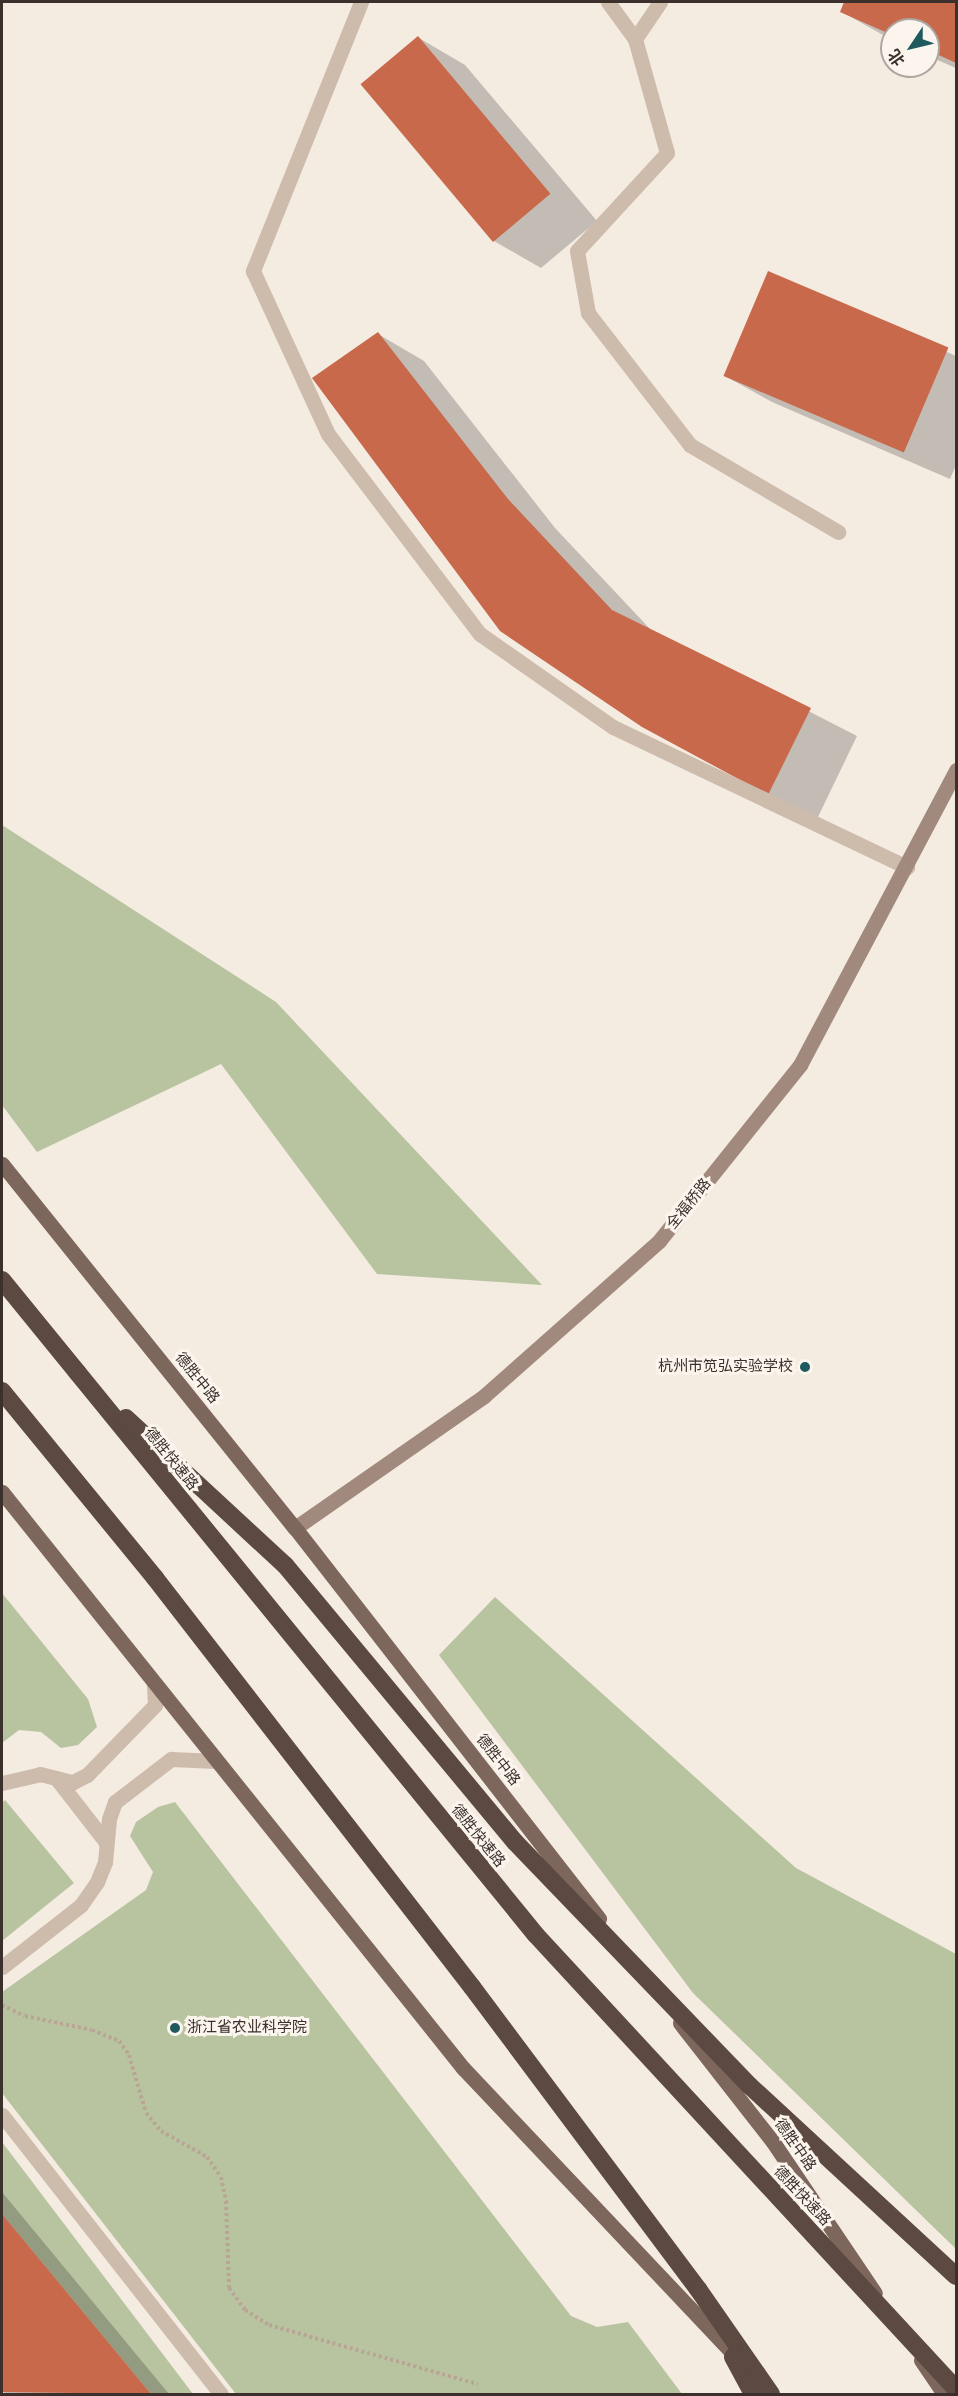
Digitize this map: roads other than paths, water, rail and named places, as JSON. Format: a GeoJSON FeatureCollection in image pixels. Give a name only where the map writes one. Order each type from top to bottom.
{"type":"FeatureCollection","features":[{"type":"Feature","properties":{"kind":"highway","name":"德胜快速路"},"geometry":{"type":"LineString","coordinates":[[2,1280],[536,1935],[957,2389]]}},
{"type":"Feature","properties":{"kind":"highway"},"geometry":{"type":"LineString","coordinates":[[77,1372],[285,1565],[515,1842],[750,2086],[957,2276]]}},
{"type":"Feature","properties":{"kind":"highway"},"geometry":{"type":"LineString","coordinates":[[2,1391],[155,1578],[465,1978],[698,2289],[771,2394]]}},
{"type":"Feature","properties":{"kind":"highway"},"geometry":{"type":"LineString","coordinates":[[698,2289],[753,2394]]}},
{"type":"Feature","properties":{"kind":"main road","name":"德胜中路"},"geometry":{"type":"LineString","coordinates":[[2,1164],[295,1528],[773,2142],[944,2394]]}},
{"type":"Feature","properties":{"kind":"main road"},"geometry":{"type":"LineString","coordinates":[[2,1492],[463,2068],[771,2394]]}},
{"type":"Feature","properties":{"kind":"street"},"geometry":{"type":"LineString","coordinates":[[362,2],[253,271],[328,434],[480,634],[613,727],[907,867]]}},
{"type":"Feature","properties":{"kind":"street"},"geometry":{"type":"LineString","coordinates":[[608,2],[635,39],[667,153],[577,251],[588,313],[690,445],[838,532]]}},
{"type":"Feature","properties":{"kind":"street"},"geometry":{"type":"LineString","coordinates":[[635,39],[660,2]]}},
{"type":"Feature","properties":{"kind":"street","name":"全福桥路"},"geometry":{"type":"LineString","coordinates":[[295,1528],[484,1396],[659,1241],[800,1065],[957,770]]}},
{"type":"Feature","properties":{"kind":"street"},"geometry":{"type":"LineString","coordinates":[[2,1783],[40,1774],[73,1782],[87,1775],[138,1726],[155,1705],[154,1683]]}},
{"type":"Feature","properties":{"kind":"street"},"geometry":{"type":"LineString","coordinates":[[2,1967],[81,1905],[105,1862],[105,1841],[115,1802],[171,1759],[216,1761]]}},
{"type":"Feature","properties":{"kind":"street"},"geometry":{"type":"LineString","coordinates":[[56,1778],[105,1841]]}},
{"type":"Feature","properties":{"kind":"street"},"geometry":{"type":"LineString","coordinates":[[2,2115],[220,2394]]}},
{"type":"Feature","properties":{"kind":"place","name":"杭州市笕弘实验学校"},"geometry":{"type":"Point","coordinates":[805,1367]}},
{"type":"Feature","properties":{"kind":"place","name":"浙江省农业科学院"},"geometry":{"type":"Point","coordinates":[175,2028]}}]}
